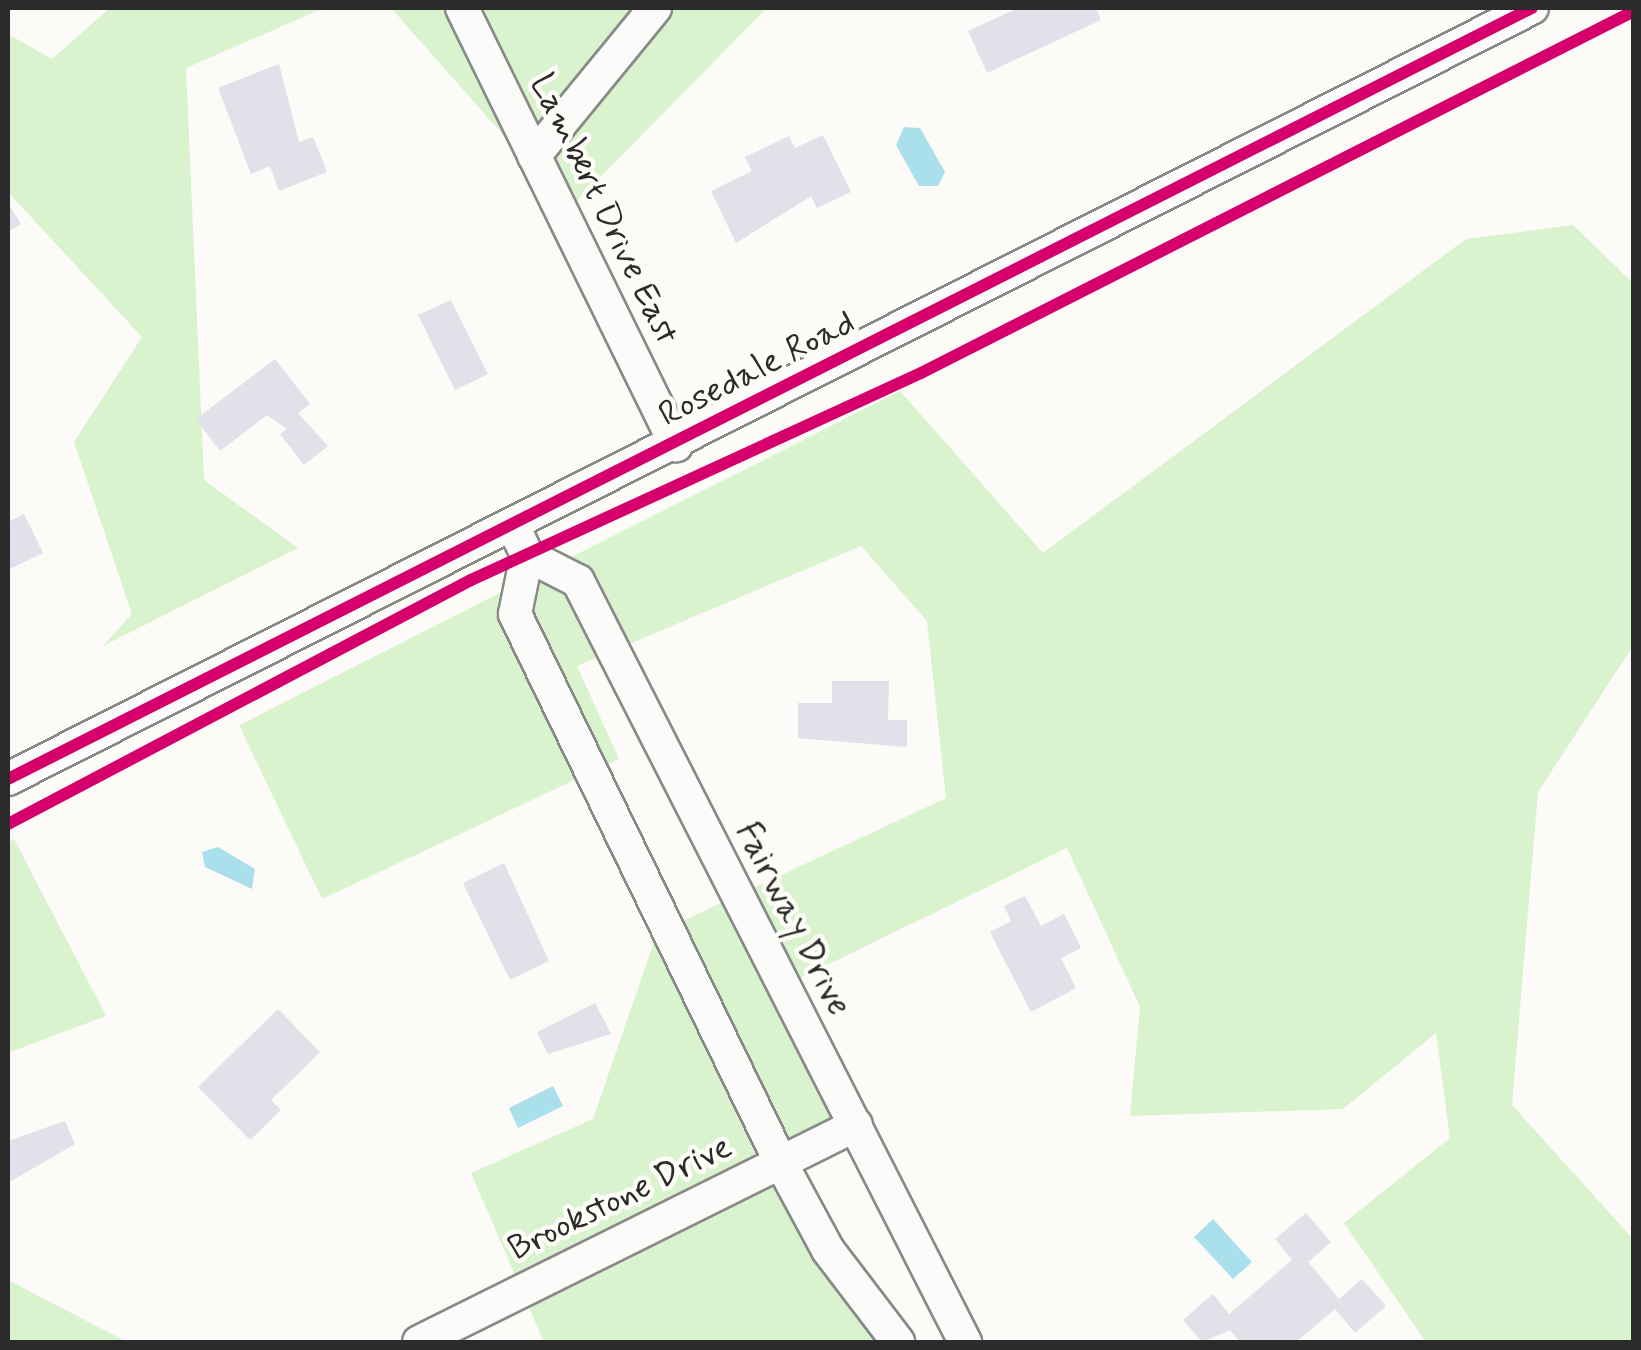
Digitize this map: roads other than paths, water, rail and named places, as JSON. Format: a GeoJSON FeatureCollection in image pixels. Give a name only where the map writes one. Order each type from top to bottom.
{"type":"FeatureCollection","features":[{"type":"Feature","properties":{"kind":"street","name":"Lambert Drive East"},"geometry":{"type":"LineString","coordinates":[[462,8],[676,445]]}},
{"type":"Feature","properties":{"kind":"street"},"geometry":{"type":"LineString","coordinates":[[534,156],[655,8]]}},
{"type":"Feature","properties":{"kind":"street","name":"Rosedale Road"},"geometry":{"type":"LineString","coordinates":[[8,779],[521,542],[676,445],[1532,8]]}},
{"type":"Feature","properties":{"kind":"street"},"geometry":{"type":"LineString","coordinates":[[521,542],[515,614],[781,1163],[828,1250],[898,1342]]}},
{"type":"Feature","properties":{"kind":"street","name":"Fairway Drive"},"geometry":{"type":"LineString","coordinates":[[521,542],[578,580],[965,1342]]}},
{"type":"Feature","properties":{"kind":"street","name":"Brookstone Drive"},"geometry":{"type":"LineString","coordinates":[[419,1342],[856,1125]]}},
{"type":"Feature","properties":{"kind":"water"},"geometry":{"type":"Polygon","coordinates":[[[904,127],[920,128],[945,172],[938,186],[919,186],[896,145],[904,127]]]}},
{"type":"Feature","properties":{"kind":"water"},"geometry":{"type":"Polygon","coordinates":[[[218,847],[255,869],[252,889],[205,867],[202,852],[218,847]]]}},
{"type":"Feature","properties":{"kind":"water"},"geometry":{"type":"Polygon","coordinates":[[[553,1086],[563,1106],[518,1128],[509,1108],[553,1086]]]}},
{"type":"Feature","properties":{"kind":"water"},"geometry":{"type":"Polygon","coordinates":[[[1213,1219],[1252,1262],[1233,1279],[1194,1237],[1213,1219]]]}}]}
